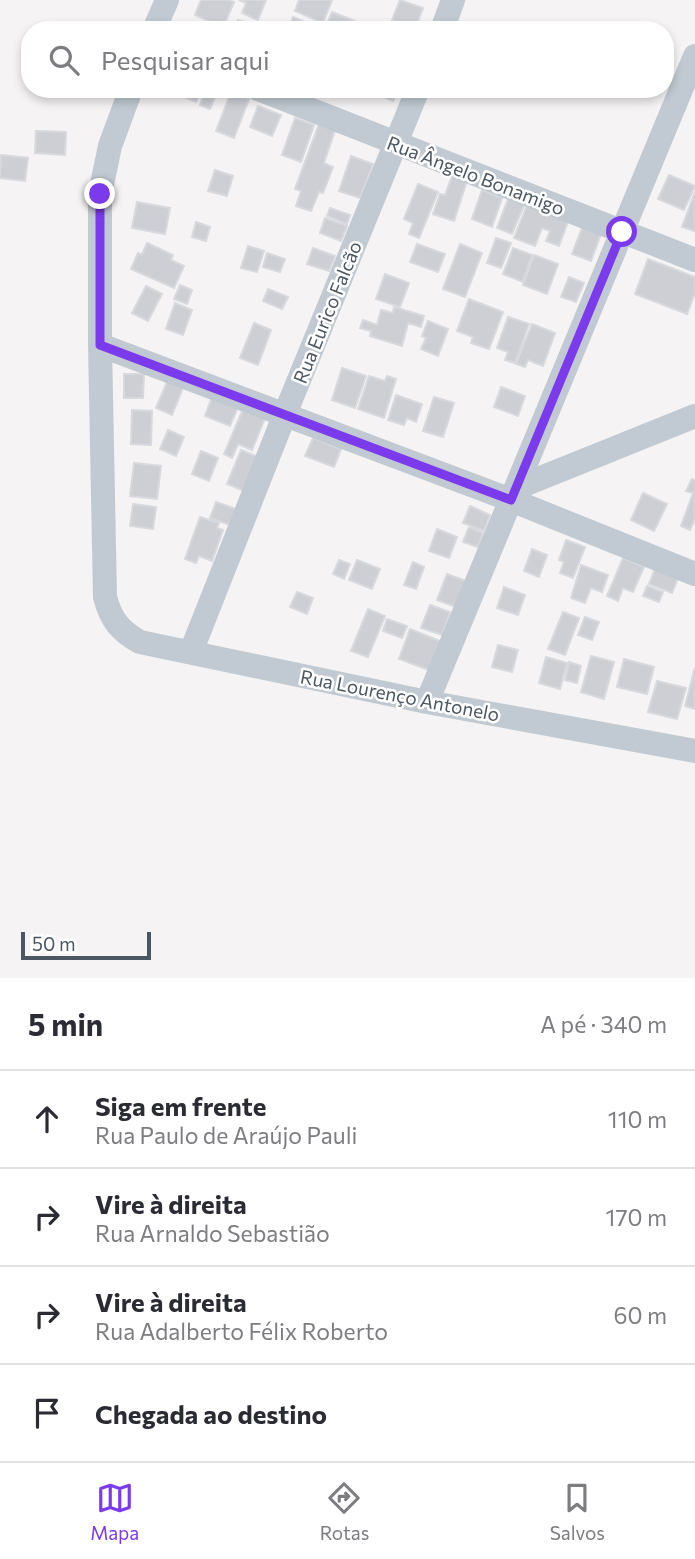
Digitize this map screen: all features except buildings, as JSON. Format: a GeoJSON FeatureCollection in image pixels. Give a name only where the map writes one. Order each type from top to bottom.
{"type":"FeatureCollection","features":[{"type":"Feature","properties":{"kind":"street"},"geometry":{"type":"LineString","coordinates":[[158,21],[167,0]]}},
{"type":"Feature","properties":{"kind":"street"},"geometry":{"type":"LineString","coordinates":[[445,21],[453,0]]}},
{"type":"Feature","properties":{"kind":"street"},"geometry":{"type":"LineString","coordinates":[[427,702],[695,56]]}},
{"type":"Feature","properties":{"kind":"street"},"geometry":{"type":"LineString","coordinates":[[128,98],[110,146],[100,194],[100,345],[285,414],[514,494],[695,574]]}},
{"type":"Feature","properties":{"kind":"street","name":"Rua Ângelo Bonamigo"},"geometry":{"type":"LineString","coordinates":[[281,98],[695,260]]}},
{"type":"Feature","properties":{"kind":"street","name":"Rua Eurico Falcão"},"geometry":{"type":"LineString","coordinates":[[191,652],[415,98]]}},
{"type":"Feature","properties":{"kind":"street","name":"Rua Lourenço Antonelo"},"geometry":{"type":"LineString","coordinates":[[100,345],[105,597],[113,621],[124,634],[140,642],[427,702],[695,751]]}},
{"type":"Feature","properties":{"kind":"street"},"geometry":{"type":"LineString","coordinates":[[514,494],[695,416]]}},
{"type":"Feature","properties":{"kind":"route"},"geometry":{"type":"LineString","coordinates":[[100,194],[100,345],[511,500],[622,232]]}}]}
